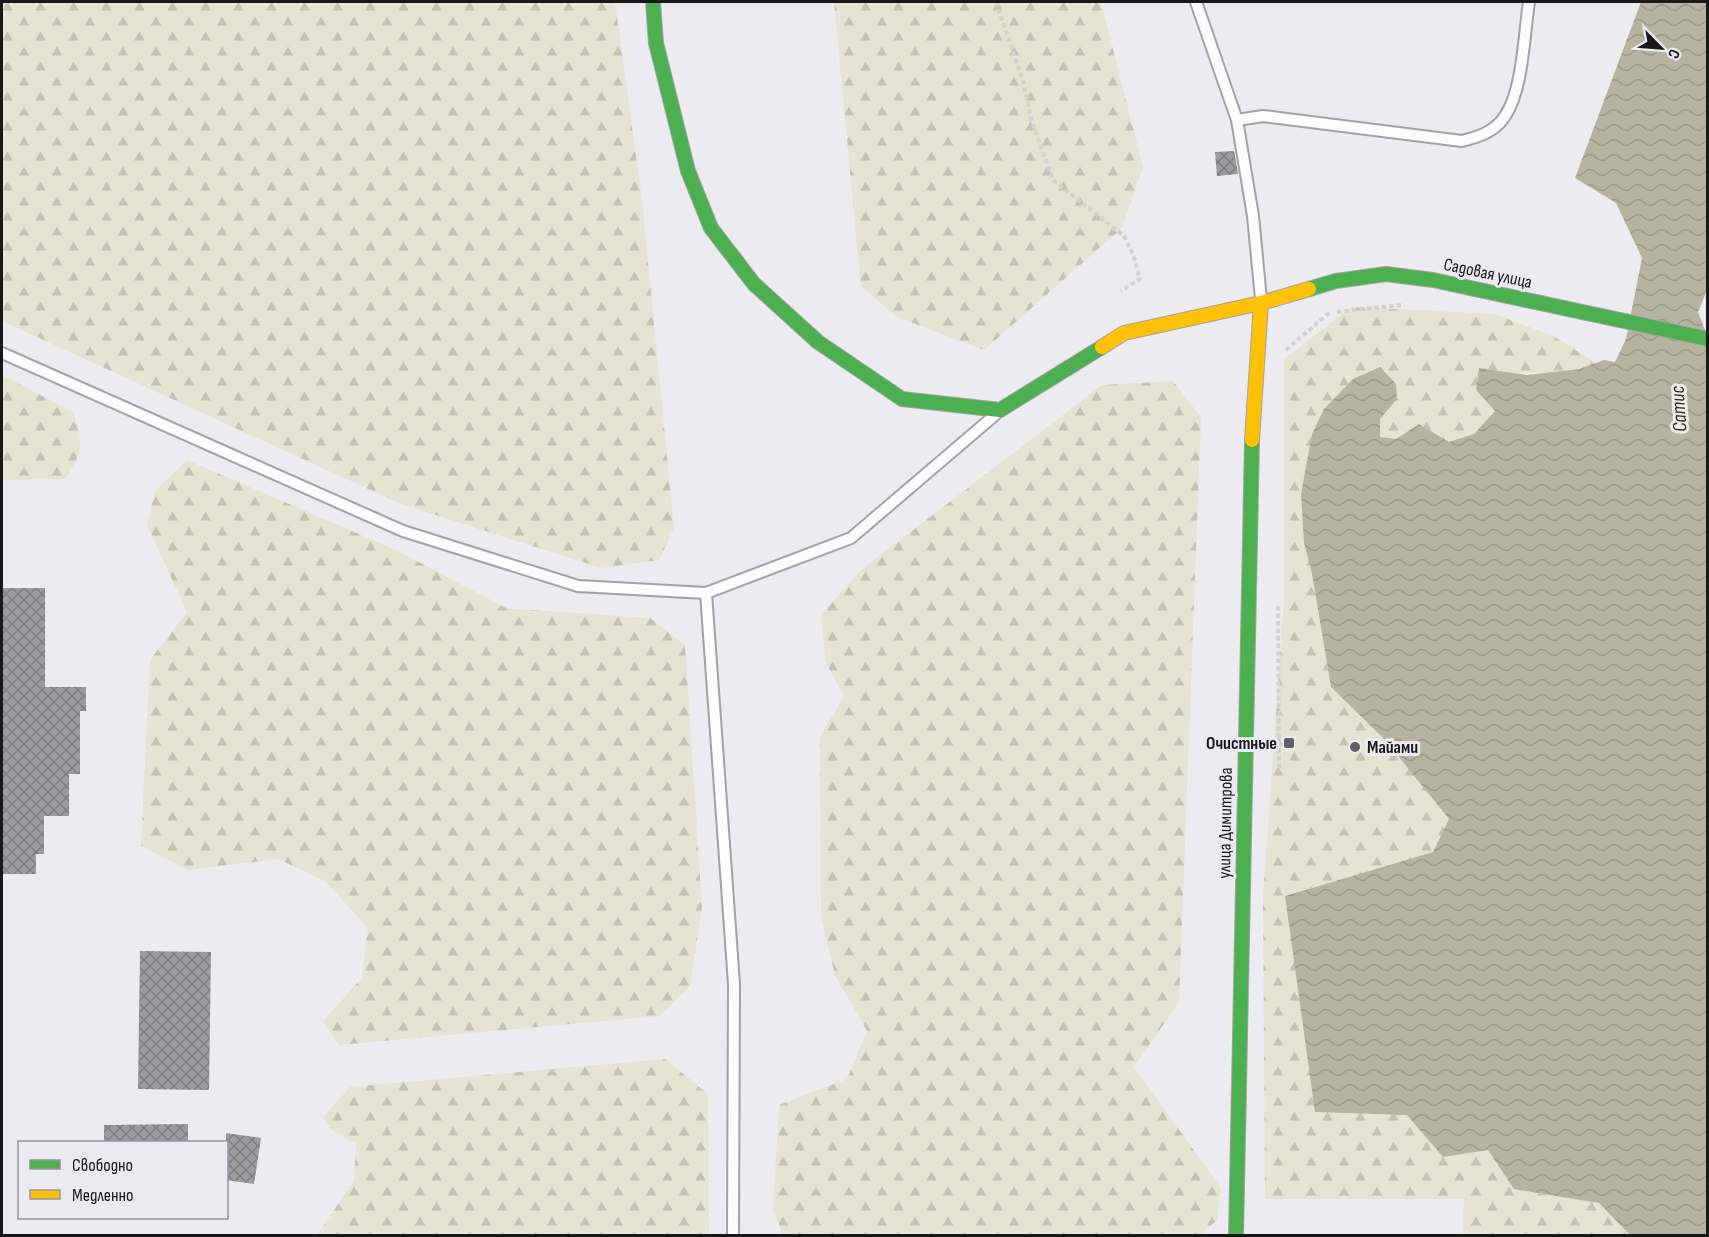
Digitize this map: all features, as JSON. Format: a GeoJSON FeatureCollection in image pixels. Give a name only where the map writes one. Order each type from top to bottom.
{"type":"FeatureCollection","features":[{"type":"Feature","properties":{"kind":"street"},"geometry":{"type":"LineString","coordinates":[[652,2],[656,43],[688,171],[711,228],[754,284],[818,342],[902,399],[1000,410]]}},
{"type":"Feature","properties":{"kind":"street","name":"Садовая улица"},"geometry":{"type":"LineString","coordinates":[[1000,410],[1124,333],[1261,303],[1336,281],[1386,274],[1433,280],[1707,339]]}},
{"type":"Feature","properties":{"kind":"street","name":"улица Димитрова"},"geometry":{"type":"LineString","coordinates":[[1236,1236],[1252,443],[1261,303]]}},
{"type":"Feature","properties":{"kind":"lane"},"geometry":{"type":"LineString","coordinates":[[1196,2],[1237,120],[1253,216],[1261,303]]}},
{"type":"Feature","properties":{"kind":"lane"},"geometry":{"type":"LineString","coordinates":[[1237,120],[1263,116],[1462,141],[1482,136],[1505,117],[1516,90],[1529,2]]}},
{"type":"Feature","properties":{"kind":"lane"},"geometry":{"type":"LineString","coordinates":[[2,353],[403,531],[578,586],[706,593],[851,538],[1000,410]]}},
{"type":"Feature","properties":{"kind":"lane"},"geometry":{"type":"LineString","coordinates":[[706,593],[734,984],[733,1236]]}},
{"type":"Feature","properties":{"kind":"path"},"geometry":{"type":"LineString","coordinates":[[996,2],[1023,81],[1031,119],[1053,180],[1124,236],[1134,257],[1140,279],[1121,291]]}},
{"type":"Feature","properties":{"kind":"path"},"geometry":{"type":"LineString","coordinates":[[1284,360],[1286,350],[1330,312],[1412,304]]}},
{"type":"Feature","properties":{"kind":"path"},"geometry":{"type":"LineString","coordinates":[[1278,599],[1279,770]]}},
{"type":"Feature","properties":{"kind":"green space"},"geometry":{"type":"Polygon","coordinates":[[[2,2],[615,2],[642,200],[674,528],[659,560],[601,568],[401,504],[2,321],[2,2]]]}},
{"type":"Feature","properties":{"kind":"green space"},"geometry":{"type":"Polygon","coordinates":[[[834,2],[1101,2],[1143,167],[1122,228],[984,350],[897,317],[861,286],[834,2]]]}},
{"type":"Feature","properties":{"kind":"green space"},"geometry":{"type":"Polygon","coordinates":[[[1352,307],[1495,314],[1555,337],[1596,363],[1566,371],[1538,373],[1479,368],[1476,390],[1496,411],[1474,434],[1449,442],[1419,424],[1396,439],[1380,437],[1380,419],[1301,494],[1304,543],[1312,574],[1331,687],[1385,740],[1449,819],[1433,852],[1285,896],[1380,1112],[1408,1115],[1443,1157],[1488,1150],[1514,1189],[1599,1203],[1630,1235],[1463,1235],[1464,1199],[1265,1199],[1263,897],[1284,600],[1284,359],[1352,307]]]}},
{"type":"Feature","properties":{"kind":"green space"},"geometry":{"type":"Polygon","coordinates":[[[2,375],[73,412],[79,432],[80,447],[75,462],[65,479],[2,480],[2,375]]]}},
{"type":"Feature","properties":{"kind":"green space"},"geometry":{"type":"Polygon","coordinates":[[[1173,381],[1201,417],[1179,1002],[1134,1067],[1221,1188],[1217,1220],[1199,1236],[783,1235],[773,1209],[779,1105],[847,1079],[867,1031],[835,975],[821,917],[820,737],[844,696],[826,663],[821,615],[861,570],[1102,385],[1173,381]]]}},
{"type":"Feature","properties":{"kind":"green space"},"geometry":{"type":"Polygon","coordinates":[[[187,460],[396,550],[506,608],[650,618],[685,645],[702,907],[690,986],[660,1016],[339,1045],[323,1021],[362,978],[368,928],[325,881],[278,859],[188,870],[141,846],[150,660],[187,612],[147,525],[155,491],[187,460]]]}},
{"type":"Feature","properties":{"kind":"green space"},"geometry":{"type":"Polygon","coordinates":[[[665,1059],[708,1094],[709,1235],[317,1235],[354,1181],[356,1144],[332,1130],[323,1117],[350,1087],[665,1059]]]}},
{"type":"Feature","properties":{"kind":"water","name":"Сатис"},"geometry":{"type":"Polygon","coordinates":[[[1641,2],[1707,2],[1708,288],[1698,312],[1708,338],[1707,1235],[1630,1235],[1599,1203],[1514,1189],[1488,1150],[1443,1157],[1407,1115],[1315,1112],[1285,896],[1433,852],[1449,819],[1385,740],[1331,687],[1312,574],[1304,543],[1301,494],[1312,434],[1324,409],[1353,379],[1380,367],[1396,384],[1397,399],[1380,419],[1380,437],[1396,439],[1419,424],[1449,442],[1474,434],[1495,411],[1476,390],[1479,368],[1527,375],[1579,369],[1604,360],[1615,362],[1626,339],[1642,258],[1616,203],[1575,178],[1641,2]]]}},
{"type":"Feature","properties":{"kind":"building"},"geometry":{"type":"Polygon","coordinates":[[[1234,151],[1238,174],[1217,176],[1215,152],[1234,151]]]}},
{"type":"Feature","properties":{"kind":"building"},"geometry":{"type":"Polygon","coordinates":[[[2,588],[45,588],[45,687],[86,687],[86,711],[80,711],[80,774],[69,774],[69,816],[44,816],[44,854],[36,854],[36,874],[2,874],[2,588]]]}},
{"type":"Feature","properties":{"kind":"building"},"geometry":{"type":"Polygon","coordinates":[[[140,951],[211,952],[209,1090],[138,1089],[140,951]]]}},
{"type":"Feature","properties":{"kind":"building"},"geometry":{"type":"Polygon","coordinates":[[[188,1124],[188,1141],[104,1141],[104,1125],[188,1124]]]}},
{"type":"Feature","properties":{"kind":"building"},"geometry":{"type":"Polygon","coordinates":[[[226,1133],[261,1138],[254,1184],[228,1180],[228,1141],[226,1141],[226,1133]]]}},
{"type":"Feature","properties":{"kind":"traffic: fast"},"geometry":{"type":"LineString","coordinates":[[653,2],[656,43],[688,171],[711,228],[754,284],[818,342],[902,399],[1000,410],[1102,347]]}},
{"type":"Feature","properties":{"kind":"traffic: fast"},"geometry":{"type":"LineString","coordinates":[[1309,289],[1336,281],[1386,274],[1433,280],[1708,339]]}},
{"type":"Feature","properties":{"kind":"traffic: fast"},"geometry":{"type":"LineString","coordinates":[[1236,1236],[1252,440]]}},
{"type":"Feature","properties":{"kind":"traffic: slow"},"geometry":{"type":"LineString","coordinates":[[1102,347],[1124,333],[1261,303],[1309,289]]}},
{"type":"Feature","properties":{"kind":"traffic: slow"},"geometry":{"type":"LineString","coordinates":[[1252,440],[1261,303]]}},
{"type":"Feature","properties":{"kind":"place","name":"Очистные"},"geometry":{"type":"Point","coordinates":[1289,743]}},
{"type":"Feature","properties":{"kind":"place","name":"Майами"},"geometry":{"type":"Point","coordinates":[1355,747]}}]}
